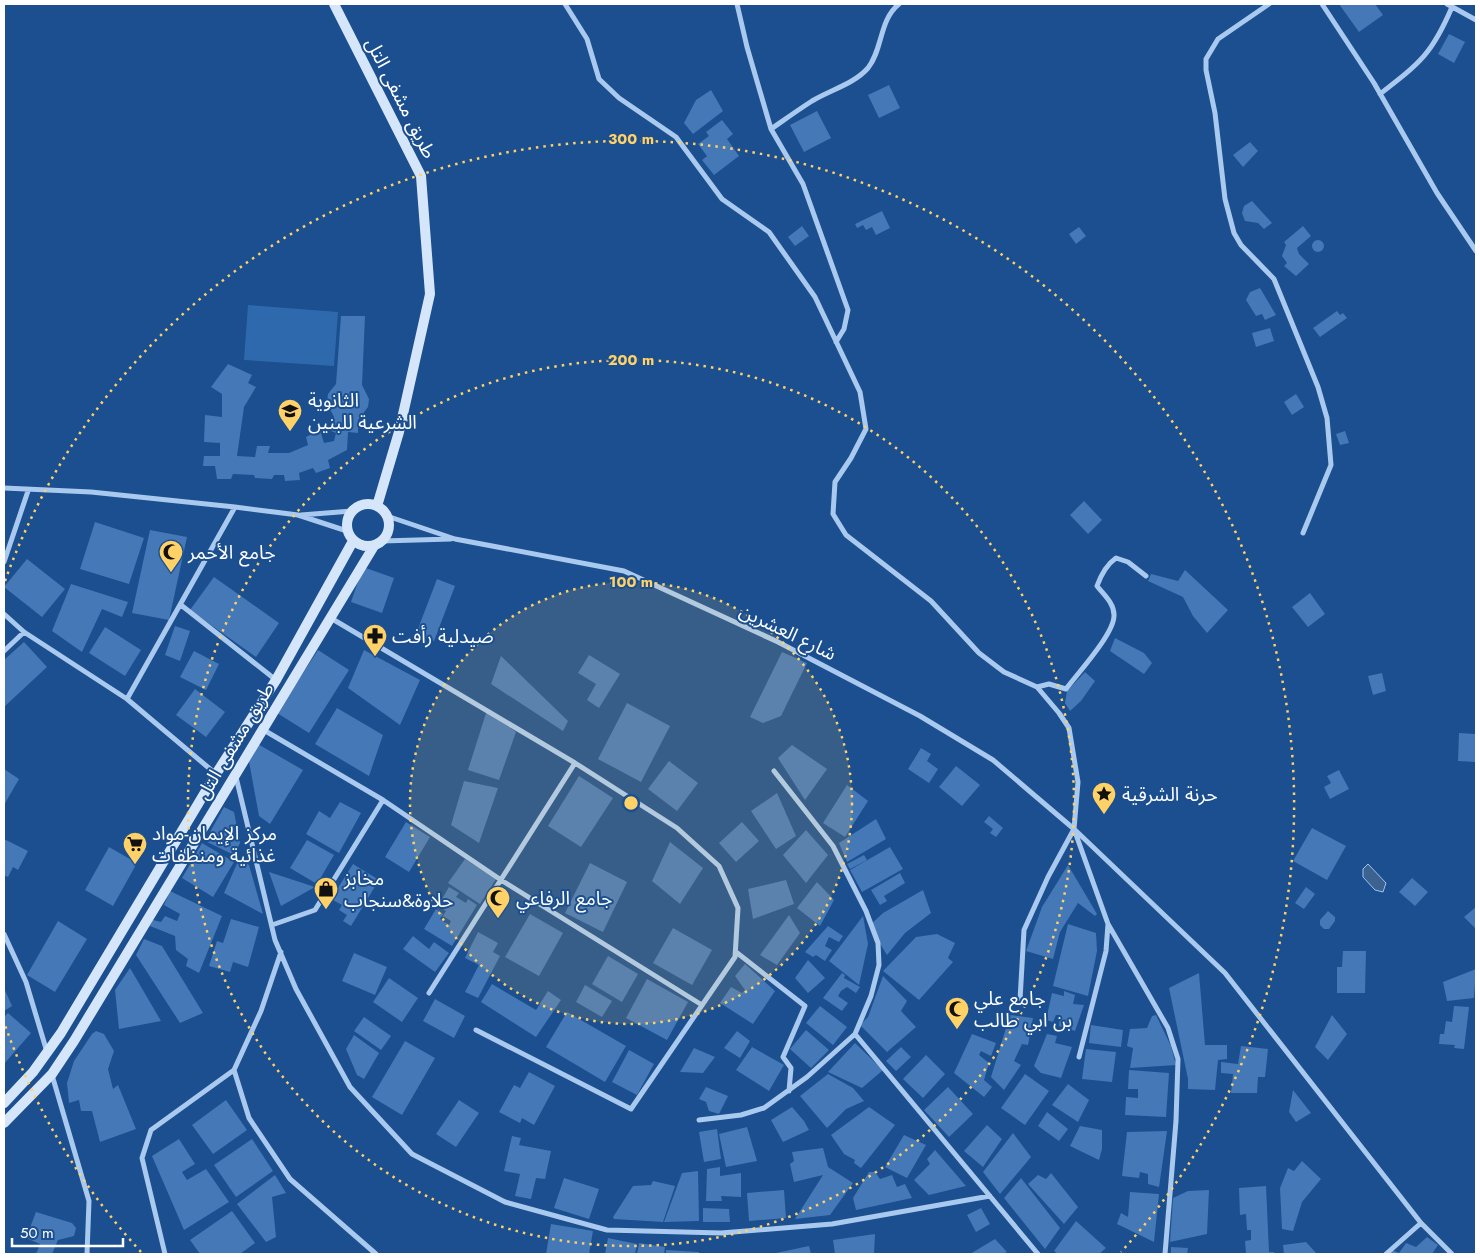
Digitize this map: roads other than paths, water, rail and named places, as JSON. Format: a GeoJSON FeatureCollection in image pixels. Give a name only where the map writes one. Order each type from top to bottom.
{"type":"FeatureCollection","features":[{"type":"Feature","properties":{"kind":"street","name":"طريق مشفى التل"},"geometry":{"type":"LineString","coordinates":[[334,4],[421,176],[430,294],[399,432],[376,506]]}},
{"type":"Feature","properties":{"kind":"street"},"geometry":{"type":"LineString","coordinates":[[565,4],[587,39],[599,79],[619,98],[676,137],[722,199],[770,232],[815,296],[860,392],[866,429],[851,458],[835,482],[833,514],[846,535],[931,600],[979,653],[1004,672],[1037,687],[1070,728],[1078,782],[1074,829],[1048,877],[1024,930],[1020,1000]]}},
{"type":"Feature","properties":{"kind":"street"},"geometry":{"type":"LineString","coordinates":[[738,4],[747,47],[771,129],[802,184],[848,310],[844,329],[836,342]]}},
{"type":"Feature","properties":{"kind":"street"},"geometry":{"type":"LineString","coordinates":[[771,129],[811,102],[856,79],[866,70],[875,59],[887,16],[899,4]]}},
{"type":"Feature","properties":{"kind":"street"},"geometry":{"type":"LineString","coordinates":[[1269,4],[1218,39],[1206,59],[1206,70],[1215,113],[1225,199],[1234,233],[1241,245],[1274,279],[1318,387],[1327,418],[1331,465],[1302,534]]}},
{"type":"Feature","properties":{"kind":"street"},"geometry":{"type":"LineString","coordinates":[[1322,4],[1380,94],[1437,193],[1476,251]]}},
{"type":"Feature","properties":{"kind":"street"},"geometry":{"type":"LineString","coordinates":[[1380,94],[1424,58],[1439,37],[1450,5],[1476,20]]}},
{"type":"Feature","properties":{"kind":"street"},"geometry":{"type":"LineString","coordinates":[[4,488],[28,491],[91,492],[235,506],[298,515],[347,531]]}},
{"type":"Feature","properties":{"kind":"street"},"geometry":{"type":"LineString","coordinates":[[4,562],[28,491]]}},
{"type":"Feature","properties":{"kind":"street"},"geometry":{"type":"LineString","coordinates":[[298,515],[352,510],[366,504],[376,506],[387,516],[455,539]]}},
{"type":"Feature","properties":{"kind":"street"},"geometry":{"type":"LineString","coordinates":[[127,699],[235,506]]}},
{"type":"Feature","properties":{"kind":"street"},"geometry":{"type":"LineString","coordinates":[[352,510],[347,520],[347,531],[353,541],[362,546],[455,539]]}},
{"type":"Feature","properties":{"kind":"street"},"geometry":{"type":"LineString","coordinates":[[378,544],[387,534],[389,525],[387,516]]}},
{"type":"Feature","properties":{"kind":"street","name":"شارع العشرين"},"geometry":{"type":"LineString","coordinates":[[455,539],[624,571],[760,634],[920,716],[993,760],[1074,829],[1224,973],[1421,1224],[1452,1254]]}},
{"type":"Feature","properties":{"kind":"street","name":"طريق مشفى التل"},"geometry":{"type":"LineString","coordinates":[[4,1103],[47,1053],[216,774],[276,680],[353,541]]}},
{"type":"Feature","properties":{"kind":"street","name":"طريق مشفى التل"},"geometry":{"type":"LineString","coordinates":[[4,1123],[52,1074],[235,774],[328,617],[378,544]]}},
{"type":"Feature","properties":{"kind":"street"},"geometry":{"type":"LineString","coordinates":[[1037,687],[1049,684],[1066,689],[1108,632],[1114,616],[1111,602],[1097,586],[1101,574],[1110,562],[1116,558],[1128,562],[1146,576]]}},
{"type":"Feature","properties":{"kind":"street"},"geometry":{"type":"LineString","coordinates":[[180,605],[276,680]]}},
{"type":"Feature","properties":{"kind":"street"},"geometry":{"type":"LineString","coordinates":[[4,614],[24,632],[127,699],[216,774]]}},
{"type":"Feature","properties":{"kind":"street"},"geometry":{"type":"LineString","coordinates":[[328,617],[575,763],[677,828],[719,866],[738,908],[735,957],[631,1109],[476,1030]]}},
{"type":"Feature","properties":{"kind":"street"},"geometry":{"type":"LineString","coordinates":[[4,651],[24,632]]}},
{"type":"Feature","properties":{"kind":"street"},"geometry":{"type":"LineString","coordinates":[[262,729],[383,800],[501,880],[702,1005]]}},
{"type":"Feature","properties":{"kind":"street"},"geometry":{"type":"LineString","coordinates":[[429,993],[575,763]]}},
{"type":"Feature","properties":{"kind":"street"},"geometry":{"type":"LineString","coordinates":[[699,1120],[741,1115],[764,1108],[789,1091],[855,1034],[871,996],[879,965],[878,943],[866,911],[833,846],[774,771]]}},
{"type":"Feature","properties":{"kind":"street"},"geometry":{"type":"LineString","coordinates":[[235,774],[272,925],[296,989],[350,1087],[412,1154],[505,1202],[607,1230],[721,1234],[832,1224],[990,1196]]}},
{"type":"Feature","properties":{"kind":"street"},"geometry":{"type":"LineString","coordinates":[[272,925],[315,910],[383,800]]}},
{"type":"Feature","properties":{"kind":"street"},"geometry":{"type":"LineString","coordinates":[[1074,829],[1108,924],[1168,1028],[1178,1059],[1176,1121],[1165,1254]]}},
{"type":"Feature","properties":{"kind":"street"},"geometry":{"type":"LineString","coordinates":[[1079,1057],[1106,951],[1108,924]]}},
{"type":"Feature","properties":{"kind":"street"},"geometry":{"type":"LineString","coordinates":[[4,934],[26,982],[47,1053]]}},
{"type":"Feature","properties":{"kind":"street"},"geometry":{"type":"LineString","coordinates":[[165,1254],[142,1158],[150,1130],[234,1070],[261,1011],[281,952]]}},
{"type":"Feature","properties":{"kind":"street"},"geometry":{"type":"LineString","coordinates":[[736,952],[805,1006],[783,1057],[791,1068],[789,1091]]}},
{"type":"Feature","properties":{"kind":"street"},"geometry":{"type":"LineString","coordinates":[[855,1034],[1038,1254]]}},
{"type":"Feature","properties":{"kind":"street"},"geometry":{"type":"LineString","coordinates":[[234,1070],[250,1118],[290,1179],[376,1254]]}},
{"type":"Feature","properties":{"kind":"street"},"geometry":{"type":"LineString","coordinates":[[52,1074],[89,1201],[87,1254]]}},
{"type":"Feature","properties":{"kind":"street"},"geometry":{"type":"LineString","coordinates":[[1386,1254],[1421,1224]]}},
{"type":"Feature","properties":{"kind":"place","name":"الثانوية الشرعية للبنين"},"geometry":{"type":"Point","coordinates":[290,432]}},
{"type":"Feature","properties":{"kind":"place","name":"جامع الأحمر"},"geometry":{"type":"Point","coordinates":[171,573]}},
{"type":"Feature","properties":{"kind":"place","name":"صيدلية رأفت"},"geometry":{"type":"Point","coordinates":[375,657]}},
{"type":"Feature","properties":{"kind":"place","name":"حرنة الشرقية"},"geometry":{"type":"Point","coordinates":[1104,815]}},
{"type":"Feature","properties":{"kind":"place","name":"مركز الإيمان-مواد غذائية ومنظفات"},"geometry":{"type":"Point","coordinates":[135,865]}},
{"type":"Feature","properties":{"kind":"place","name":"مخابز حلاوة&سنجاب"},"geometry":{"type":"Point","coordinates":[326,910]}},
{"type":"Feature","properties":{"kind":"place","name":"جامع الرفاعي"},"geometry":{"type":"Point","coordinates":[498,919]}},
{"type":"Feature","properties":{"kind":"place","name":"جامع علي بن ابي طالب"},"geometry":{"type":"Point","coordinates":[957,1030]}}]}
